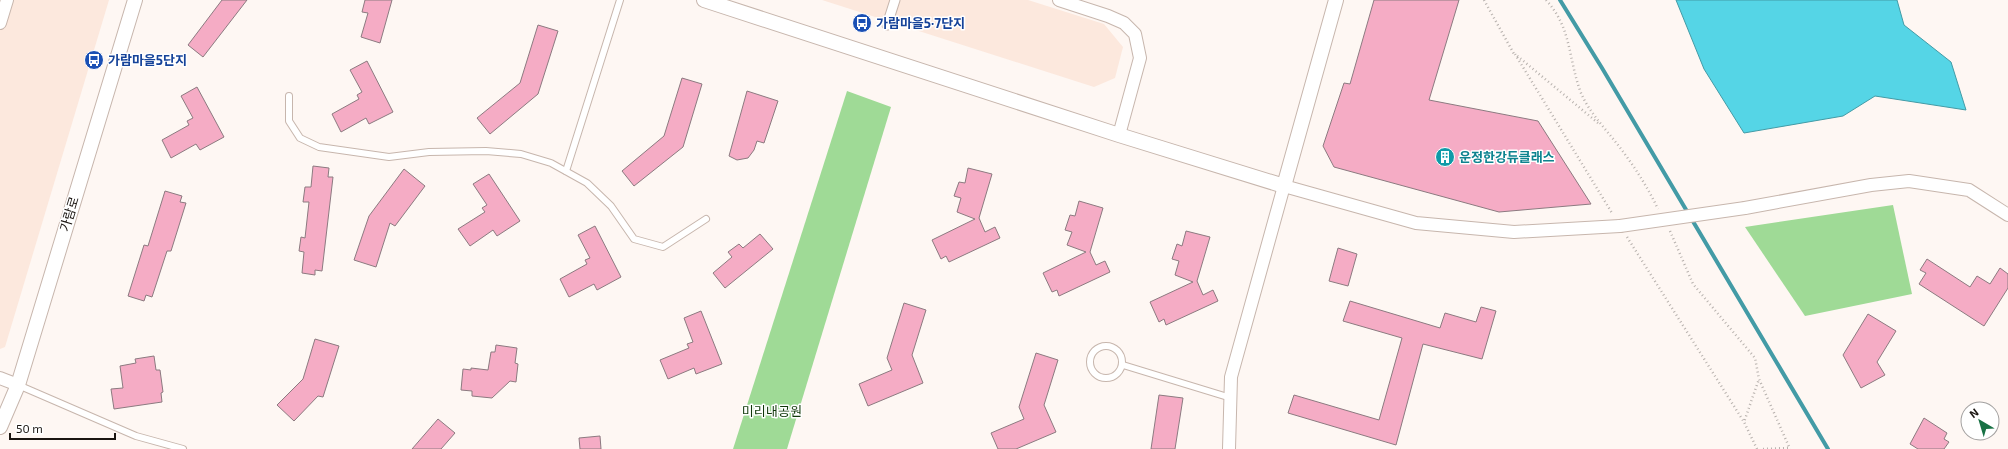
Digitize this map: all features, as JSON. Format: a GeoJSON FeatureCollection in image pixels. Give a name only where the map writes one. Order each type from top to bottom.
{"type":"FeatureCollection","features":[{"type":"Feature","properties":{"kind":"street"},"geometry":{"type":"LineString","coordinates":[[0,23],[7,0]]}},
{"type":"Feature","properties":{"kind":"street","name":"가람로"},"geometry":{"type":"LineString","coordinates":[[0,427],[18,385],[134,0]]}},
{"type":"Feature","properties":{"kind":"street"},"geometry":{"type":"LineString","coordinates":[[704,0],[1119,135],[1284,186],[1416,222],[1514,232],[1623,230],[1871,185],[1909,181],[1969,190],[2008,215]]}},
{"type":"Feature","properties":{"kind":"street"},"geometry":{"type":"LineString","coordinates":[[887,25],[895,0]]}},
{"type":"Feature","properties":{"kind":"street"},"geometry":{"type":"LineString","coordinates":[[1059,0],[1108,16],[1124,23],[1135,34],[1140,58],[1119,135]]}},
{"type":"Feature","properties":{"kind":"street"},"geometry":{"type":"LineString","coordinates":[[1229,449],[1231,377],[1336,0]]}},
{"type":"Feature","properties":{"kind":"street"},"geometry":{"type":"LineString","coordinates":[[0,378],[18,385]]}},
{"type":"Feature","properties":{"kind":"lane"},"geometry":{"type":"LineString","coordinates":[[566,171],[620,0]]}},
{"type":"Feature","properties":{"kind":"lane"},"geometry":{"type":"LineString","coordinates":[[289,96],[289,121],[300,138],[319,147],[389,157],[429,152],[472,151],[521,154],[551,163],[587,183],[611,206],[634,239],[663,247],[706,219]]}},
{"type":"Feature","properties":{"kind":"lane"},"geometry":{"type":"LineString","coordinates":[[1104,345],[1109,345],[1114,347],[1121,355],[1122,365],[1117,374],[1107,378],[1101,377],[1092,370],[1090,360],[1094,350],[1104,345]]}},
{"type":"Feature","properties":{"kind":"lane"},"geometry":{"type":"LineString","coordinates":[[1122,365],[1231,398]]}},
{"type":"Feature","properties":{"kind":"lane"},"geometry":{"type":"LineString","coordinates":[[18,385],[136,436],[183,449]]}},
{"type":"Feature","properties":{"kind":"path"},"geometry":{"type":"LineString","coordinates":[[1484,0],[1515,54],[1612,213]]}},
{"type":"Feature","properties":{"kind":"path"},"geometry":{"type":"LineString","coordinates":[[1546,0],[1565,29],[1572,63],[1581,94],[1600,125]]}},
{"type":"Feature","properties":{"kind":"path"},"geometry":{"type":"LineString","coordinates":[[1515,54],[1600,125],[1614,140],[1647,186],[1661,213]]}},
{"type":"Feature","properties":{"kind":"path"},"geometry":{"type":"LineString","coordinates":[[1668,227],[1694,284],[1755,358],[1759,378],[1789,448],[1763,449]]}},
{"type":"Feature","properties":{"kind":"path"},"geometry":{"type":"LineString","coordinates":[[1623,230],[1744,422],[1757,449]]}},
{"type":"Feature","properties":{"kind":"path"},"geometry":{"type":"LineString","coordinates":[[1744,422],[1759,378]]}},
{"type":"Feature","properties":{"kind":"shaded area"},"geometry":{"type":"Polygon","coordinates":[[[0,0],[109,0],[5,347],[0,349],[0,0]]]}},
{"type":"Feature","properties":{"kind":"shaded area"},"geometry":{"type":"Polygon","coordinates":[[[822,0],[1028,0],[1104,24],[1123,47],[1115,78],[1094,87],[822,0]]]}},
{"type":"Feature","properties":{"kind":"green space","name":"미리내공원"},"geometry":{"type":"Polygon","coordinates":[[[847,91],[891,107],[787,449],[733,449],[847,91]]]}},
{"type":"Feature","properties":{"kind":"green space"},"geometry":{"type":"Polygon","coordinates":[[[1893,205],[1912,294],[1805,316],[1745,227],[1893,205]]]}},
{"type":"Feature","properties":{"kind":"water"},"geometry":{"type":"Polygon","coordinates":[[[1676,0],[1897,0],[1904,25],[1951,62],[1966,110],[1875,96],[1843,116],[1744,133],[1704,69],[1676,0]]]}},
{"type":"Feature","properties":{"kind":"building"},"geometry":{"type":"Polygon","coordinates":[[[222,0],[247,0],[203,57],[188,45],[222,0]]]}},
{"type":"Feature","properties":{"kind":"building"},"geometry":{"type":"Polygon","coordinates":[[[365,0],[392,0],[380,43],[361,37],[368,13],[362,12],[365,0]]]}},
{"type":"Feature","properties":{"kind":"building","name":"운정한강듀클래스"},"geometry":{"type":"Polygon","coordinates":[[[1374,0],[1459,0],[1429,100],[1538,121],[1591,204],[1499,212],[1334,167],[1323,146],[1344,83],[1350,84],[1374,0]]]}},
{"type":"Feature","properties":{"kind":"building"},"geometry":{"type":"Polygon","coordinates":[[[538,25],[558,31],[538,94],[490,134],[477,118],[520,83],[538,25]]]}},
{"type":"Feature","properties":{"kind":"building"},"geometry":{"type":"Polygon","coordinates":[[[367,61],[393,112],[369,124],[366,118],[341,132],[332,114],[359,99],[357,95],[362,92],[350,70],[367,61]]]}},
{"type":"Feature","properties":{"kind":"building"},"geometry":{"type":"Polygon","coordinates":[[[682,78],[702,84],[683,147],[634,186],[622,171],[664,136],[682,78]]]}},
{"type":"Feature","properties":{"kind":"building"},"geometry":{"type":"Polygon","coordinates":[[[197,87],[224,137],[200,150],[196,144],[171,158],[162,140],[189,125],[187,121],[193,118],[181,96],[197,87]]]}},
{"type":"Feature","properties":{"kind":"building"},"geometry":{"type":"Polygon","coordinates":[[[747,91],[778,101],[764,143],[757,141],[754,150],[748,158],[737,160],[729,156],[747,91]]]}},
{"type":"Feature","properties":{"kind":"building"},"geometry":{"type":"Polygon","coordinates":[[[313,166],[329,168],[328,177],[333,177],[322,271],[315,270],[315,275],[302,273],[304,252],[299,251],[301,237],[305,238],[309,202],[303,202],[305,187],[311,187],[313,166]]]}},
{"type":"Feature","properties":{"kind":"building"},"geometry":{"type":"Polygon","coordinates":[[[968,168],[992,174],[979,218],[985,232],[995,227],[1000,238],[949,262],[946,256],[941,259],[932,240],[975,219],[957,212],[961,198],[954,196],[959,182],[965,183],[968,168]]]}},
{"type":"Feature","properties":{"kind":"building"},"geometry":{"type":"Polygon","coordinates":[[[404,169],[425,186],[395,226],[390,223],[376,267],[354,260],[369,216],[404,169]]]}},
{"type":"Feature","properties":{"kind":"building"},"geometry":{"type":"Polygon","coordinates":[[[489,174],[520,221],[497,236],[493,230],[470,246],[458,229],[485,212],[482,208],[487,205],[473,184],[489,174]]]}},
{"type":"Feature","properties":{"kind":"building"},"geometry":{"type":"Polygon","coordinates":[[[165,191],[182,196],[180,202],[186,203],[171,251],[167,251],[152,297],[146,295],[144,301],[128,296],[144,245],[148,246],[165,191]]]}},
{"type":"Feature","properties":{"kind":"building"},"geometry":{"type":"Polygon","coordinates":[[[1079,201],[1103,208],[1090,252],[1096,265],[1105,261],[1110,272],[1059,296],[1057,290],[1052,292],[1043,273],[1086,252],[1067,245],[1072,232],[1065,230],[1070,215],[1075,216],[1079,201]]]}},
{"type":"Feature","properties":{"kind":"building"},"geometry":{"type":"Polygon","coordinates":[[[595,226],[621,277],[597,290],[594,284],[569,297],[560,279],[587,264],[585,260],[590,258],[578,235],[595,226]]]}},
{"type":"Feature","properties":{"kind":"building"},"geometry":{"type":"Polygon","coordinates":[[[1186,231],[1210,237],[1197,281],[1203,295],[1213,290],[1218,301],[1166,325],[1164,319],[1159,322],[1150,302],[1193,282],[1175,275],[1179,261],[1172,259],[1177,244],[1182,246],[1186,231]]]}},
{"type":"Feature","properties":{"kind":"building"},"geometry":{"type":"Polygon","coordinates":[[[760,234],[773,249],[725,288],[713,273],[732,257],[728,252],[739,244],[743,248],[760,234]]]}},
{"type":"Feature","properties":{"kind":"building"},"geometry":{"type":"Polygon","coordinates":[[[1338,248],[1357,254],[1348,286],[1329,281],[1338,248]]]}},
{"type":"Feature","properties":{"kind":"building"},"geometry":{"type":"Polygon","coordinates":[[[1927,259],[1970,287],[1977,276],[1990,284],[2000,268],[2008,274],[2008,288],[1984,326],[1919,284],[1926,273],[1920,270],[1927,259]]]}},
{"type":"Feature","properties":{"kind":"building"},"geometry":{"type":"Polygon","coordinates":[[[1350,301],[1440,328],[1445,313],[1476,322],[1481,307],[1496,311],[1482,359],[1423,344],[1396,445],[1288,413],[1294,395],[1379,420],[1402,338],[1343,321],[1350,301]]]}},
{"type":"Feature","properties":{"kind":"building"},"geometry":{"type":"Polygon","coordinates":[[[904,303],[926,310],[912,355],[923,383],[868,406],[859,384],[892,370],[887,358],[904,303]]]}},
{"type":"Feature","properties":{"kind":"building"},"geometry":{"type":"Polygon","coordinates":[[[701,311],[722,364],[696,374],[694,368],[668,379],[660,360],[689,348],[687,344],[693,342],[684,318],[701,311]]]}},
{"type":"Feature","properties":{"kind":"building"},"geometry":{"type":"Polygon","coordinates":[[[1868,314],[1896,331],[1877,362],[1885,375],[1861,388],[1843,355],[1868,314]]]}},
{"type":"Feature","properties":{"kind":"building"},"geometry":{"type":"Polygon","coordinates":[[[315,339],[339,346],[323,397],[318,396],[294,421],[277,405],[303,379],[315,339]]]}},
{"type":"Feature","properties":{"kind":"building"},"geometry":{"type":"Polygon","coordinates":[[[496,345],[517,348],[515,363],[518,364],[516,382],[510,381],[492,398],[472,396],[472,391],[461,390],[463,369],[471,370],[471,368],[488,370],[491,352],[495,352],[496,345]]]}},
{"type":"Feature","properties":{"kind":"building"},"geometry":{"type":"Polygon","coordinates":[[[1036,353],[1058,360],[1044,405],[1056,432],[1016,449],[998,449],[991,433],[1024,419],[1019,407],[1036,353]]]}},
{"type":"Feature","properties":{"kind":"building"},"geometry":{"type":"Polygon","coordinates":[[[154,356],[156,370],[160,370],[163,392],[161,393],[162,402],[114,409],[111,389],[123,388],[120,366],[136,363],[135,359],[154,356]]]}},
{"type":"Feature","properties":{"kind":"building"},"geometry":{"type":"Polygon","coordinates":[[[1159,395],[1183,398],[1175,449],[1151,449],[1159,395]]]}},
{"type":"Feature","properties":{"kind":"building"},"geometry":{"type":"Polygon","coordinates":[[[1924,418],[1947,433],[1944,439],[1949,442],[1944,449],[1918,449],[1910,444],[1924,418]]]}},
{"type":"Feature","properties":{"kind":"building"},"geometry":{"type":"Polygon","coordinates":[[[438,419],[455,433],[441,449],[412,449],[438,419]]]}},
{"type":"Feature","properties":{"kind":"building"},"geometry":{"type":"Polygon","coordinates":[[[600,436],[601,449],[580,449],[579,438],[600,436]]]}},
{"type":"Feature","properties":{"kind":"waterway"},"geometry":{"type":"LineString","coordinates":[[1560,0],[1602,68],[1828,449]]}},
{"type":"Feature","properties":{"kind":"place","name":"가람마을5·7단지"},"geometry":{"type":"Point","coordinates":[862,23]}},
{"type":"Feature","properties":{"kind":"place","name":"가람마을5단지"},"geometry":{"type":"Point","coordinates":[94,60]}},
{"type":"Feature","properties":{"kind":"place","name":"운정한강듀클래스"},"geometry":{"type":"Point","coordinates":[1445,157]}}]}
